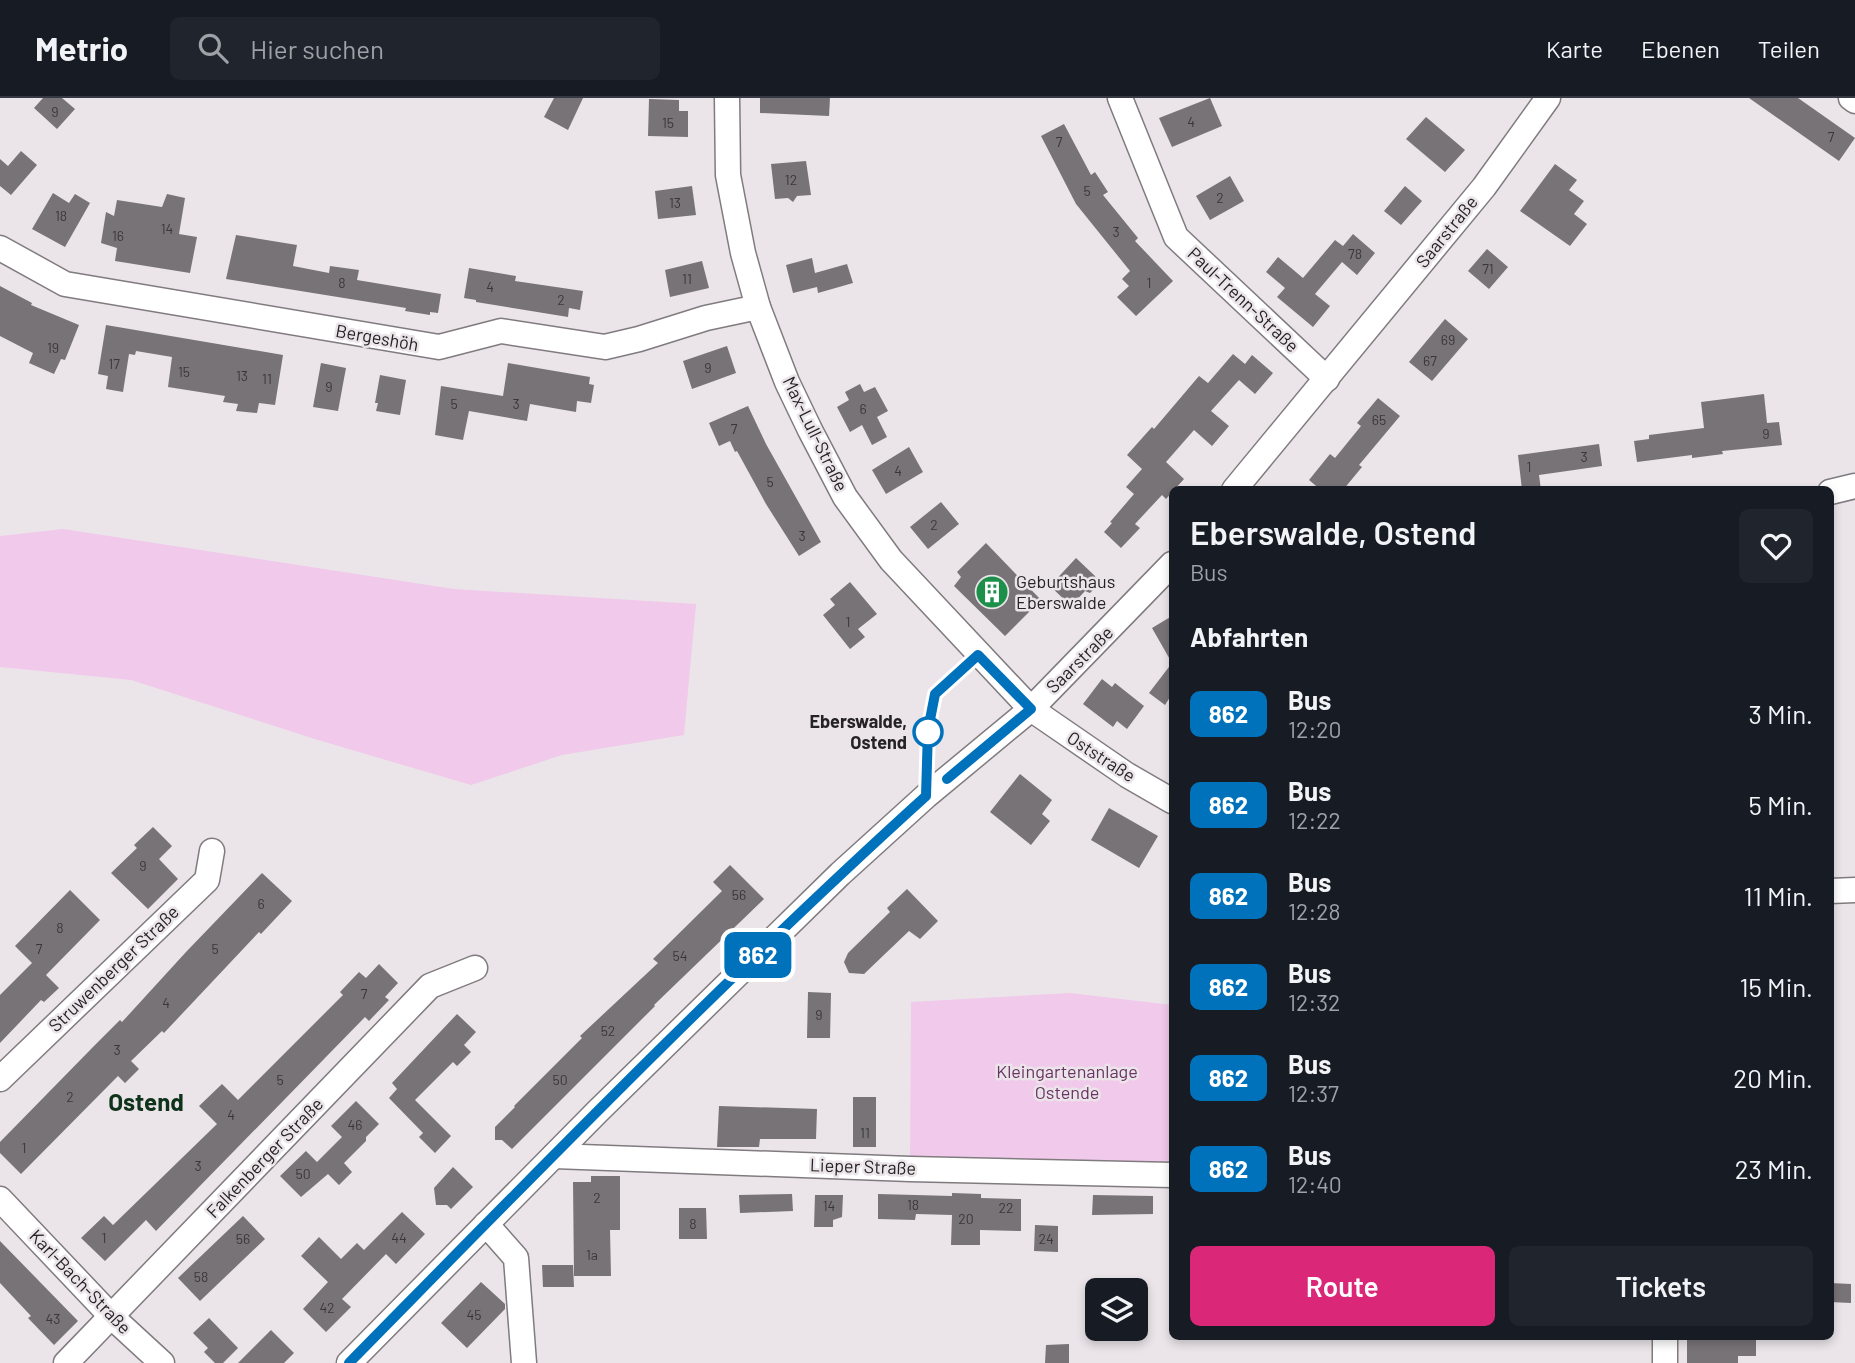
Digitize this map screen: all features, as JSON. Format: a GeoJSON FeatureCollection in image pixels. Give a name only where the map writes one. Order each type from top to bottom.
{"type":"FeatureCollection","features":[{"type":"Feature","properties":{"kind":"street","name":"Max-Lull-Straße"},"geometry":{"type":"LineString","coordinates":[[727,98],[728,175],[743,253],[758,307],[810,430],[845,497],[891,560],[1031,709]]}},
{"type":"Feature","properties":{"kind":"street","name":"Paul-Trenn-Straße"},"geometry":{"type":"LineString","coordinates":[[1120,98],[1177,237],[1326,379]]}},
{"type":"Feature","properties":{"kind":"street","name":"Saarstraße"},"geometry":{"type":"LineString","coordinates":[[1237,486],[1484,187],[1548,98]]}},
{"type":"Feature","properties":{"kind":"street"},"geometry":{"type":"LineString","coordinates":[[1850,98],[1855,101]]}},
{"type":"Feature","properties":{"kind":"street","name":"Bergeshöh"},"geometry":{"type":"LineString","coordinates":[[0,248],[65,284],[439,347],[502,331],[605,347],[706,318],[758,307]]}},
{"type":"Feature","properties":{"kind":"street"},"geometry":{"type":"LineString","coordinates":[[1834,491],[1855,485]]}},
{"type":"Feature","properties":{"kind":"street","name":"Saarstraße"},"geometry":{"type":"LineString","coordinates":[[349,1363],[554,1156],[841,874],[926,796],[1031,709],[1169,573]]}},
{"type":"Feature","properties":{"kind":"street","name":"Oststraße"},"geometry":{"type":"LineString","coordinates":[[1031,709],[1127,775],[1169,799]]}},
{"type":"Feature","properties":{"kind":"street","name":"Struwenberger Straße"},"geometry":{"type":"LineString","coordinates":[[0,1079],[207,880],[212,851]]}},
{"type":"Feature","properties":{"kind":"street"},"geometry":{"type":"LineString","coordinates":[[1834,891],[1855,890]]}},
{"type":"Feature","properties":{"kind":"street","name":"Falkenberger Straße"},"geometry":{"type":"LineString","coordinates":[[66,1363],[430,986],[475,968]]}},
{"type":"Feature","properties":{"kind":"street","name":"Lieper Straße"},"geometry":{"type":"LineString","coordinates":[[554,1156],[1169,1175]]}},
{"type":"Feature","properties":{"kind":"street","name":"Karl-Bach-Straße"},"geometry":{"type":"LineString","coordinates":[[0,1199],[113,1317],[162,1363]]}},
{"type":"Feature","properties":{"kind":"street"},"geometry":{"type":"LineString","coordinates":[[486,1224],[516,1258],[524,1363]]}},
{"type":"Feature","properties":{"kind":"street"},"geometry":{"type":"LineString","coordinates":[[1665,1340],[1665,1363]]}},
{"type":"Feature","properties":{"kind":"green space"},"geometry":{"type":"Polygon","coordinates":[[[63,529],[454,589],[696,604],[684,735],[562,755],[471,785],[318,740],[131,680],[0,667],[0,536],[63,529]]]}},
{"type":"Feature","properties":{"kind":"green space","name":"Kleingartenanlage Ostende"},"geometry":{"type":"Polygon","coordinates":[[[1070,993],[1169,1005],[1169,1173],[910,1169],[911,1002],[1070,993]]]}},
{"type":"Feature","properties":{"kind":"building"},"geometry":{"type":"Polygon","coordinates":[[[43,98],[62,98],[75,109],[57,129],[34,108],[43,98]]]}},
{"type":"Feature","properties":{"kind":"building"},"geometry":{"type":"Polygon","coordinates":[[[554,98],[583,98],[568,130],[544,117],[554,98]]]}},
{"type":"Feature","properties":{"kind":"building"},"geometry":{"type":"Polygon","coordinates":[[[760,98],[830,98],[829,116],[760,113],[760,98]]]}},
{"type":"Feature","properties":{"kind":"building"},"geometry":{"type":"Polygon","coordinates":[[[1210,98],[1222,126],[1172,147],[1159,118],[1210,98]]]}},
{"type":"Feature","properties":{"kind":"building"},"geometry":{"type":"Polygon","coordinates":[[[1749,98],[1798,98],[1855,138],[1839,161],[1749,98]]]}},
{"type":"Feature","properties":{"kind":"building"},"geometry":{"type":"Polygon","coordinates":[[[649,99],[679,100],[679,111],[688,111],[688,137],[648,136],[649,99]]]}},
{"type":"Feature","properties":{"kind":"building"},"geometry":{"type":"Polygon","coordinates":[[[1426,117],[1465,150],[1445,172],[1406,139],[1426,117]]]}},
{"type":"Feature","properties":{"kind":"building"},"geometry":{"type":"Polygon","coordinates":[[[1064,124],[1091,175],[1095,172],[1108,192],[1103,195],[1138,238],[1135,241],[1173,281],[1136,316],[1117,297],[1129,286],[1122,279],[1130,271],[1076,204],[1041,136],[1064,124]]]}},
{"type":"Feature","properties":{"kind":"building"},"geometry":{"type":"Polygon","coordinates":[[[21,151],[37,165],[11,195],[0,186],[0,159],[8,166],[21,151]]]}},
{"type":"Feature","properties":{"kind":"building"},"geometry":{"type":"Polygon","coordinates":[[[806,161],[811,195],[797,196],[793,202],[788,198],[775,199],[771,164],[806,161]]]}},
{"type":"Feature","properties":{"kind":"building"},"geometry":{"type":"Polygon","coordinates":[[[1555,164],[1577,180],[1569,190],[1584,201],[1574,214],[1587,224],[1570,246],[1520,211],[1555,164]]]}},
{"type":"Feature","properties":{"kind":"building"},"geometry":{"type":"Polygon","coordinates":[[[1230,176],[1244,201],[1210,220],[1196,196],[1230,176]]]}},
{"type":"Feature","properties":{"kind":"building"},"geometry":{"type":"Polygon","coordinates":[[[692,186],[696,215],[658,219],[655,191],[692,186]]]}},
{"type":"Feature","properties":{"kind":"building"},"geometry":{"type":"Polygon","coordinates":[[[1405,186],[1422,201],[1401,225],[1384,211],[1405,186]]]}},
{"type":"Feature","properties":{"kind":"building"},"geometry":{"type":"Polygon","coordinates":[[[53,193],[69,203],[75,194],[90,203],[65,247],[32,229],[53,193]]]}},
{"type":"Feature","properties":{"kind":"building"},"geometry":{"type":"Polygon","coordinates":[[[167,194],[185,198],[179,234],[197,237],[190,273],[115,261],[117,248],[101,243],[106,212],[114,216],[117,200],[162,207],[167,194]]]}},
{"type":"Feature","properties":{"kind":"building"},"geometry":{"type":"Polygon","coordinates":[[[1353,234],[1375,253],[1357,275],[1342,262],[1315,294],[1330,306],[1313,327],[1277,297],[1285,288],[1266,272],[1278,257],[1303,278],[1335,240],[1343,246],[1353,234]]]}},
{"type":"Feature","properties":{"kind":"building"},"geometry":{"type":"Polygon","coordinates":[[[236,235],[297,245],[293,266],[329,273],[330,266],[359,270],[357,280],[441,294],[438,313],[430,312],[430,315],[405,311],[406,308],[226,279],[236,235]]]}},
{"type":"Feature","properties":{"kind":"building"},"geometry":{"type":"Polygon","coordinates":[[[1487,249],[1508,267],[1489,289],[1468,271],[1487,249]]]}},
{"type":"Feature","properties":{"kind":"building"},"geometry":{"type":"Polygon","coordinates":[[[812,258],[815,273],[847,264],[853,283],[818,293],[817,287],[793,293],[786,265],[812,258]]]}},
{"type":"Feature","properties":{"kind":"building"},"geometry":{"type":"Polygon","coordinates":[[[702,261],[709,288],[670,297],[665,270],[702,261]]]}},
{"type":"Feature","properties":{"kind":"building"},"geometry":{"type":"Polygon","coordinates":[[[469,268],[516,276],[515,281],[583,291],[580,310],[569,308],[568,317],[464,298],[469,268]]]}},
{"type":"Feature","properties":{"kind":"building"},"geometry":{"type":"Polygon","coordinates":[[[0,286],[32,303],[31,305],[79,325],[65,360],[61,359],[54,374],[29,363],[33,353],[0,336],[0,286]]]}},
{"type":"Feature","properties":{"kind":"building"},"geometry":{"type":"Polygon","coordinates":[[[1445,319],[1468,339],[1432,381],[1409,362],[1445,319]]]}},
{"type":"Feature","properties":{"kind":"building"},"geometry":{"type":"Polygon","coordinates":[[[106,325],[283,355],[275,405],[259,403],[257,413],[236,411],[238,404],[223,402],[225,396],[168,387],[172,357],[136,351],[135,355],[129,354],[123,392],[106,389],[108,376],[98,374],[106,325]]]}},
{"type":"Feature","properties":{"kind":"building"},"geometry":{"type":"Polygon","coordinates":[[[727,346],[736,373],[692,389],[683,361],[727,346]]]}},
{"type":"Feature","properties":{"kind":"building"},"geometry":{"type":"Polygon","coordinates":[[[1233,354],[1245,364],[1252,355],[1273,373],[1255,394],[1239,380],[1211,411],[1229,426],[1212,446],[1194,430],[1166,462],[1184,479],[1178,486],[1169,486],[1169,496],[1166,499],[1162,495],[1135,524],[1140,528],[1121,548],[1104,532],[1134,494],[1126,487],[1142,469],[1127,455],[1152,427],[1154,429],[1199,376],[1208,383],[1233,354]]]}},
{"type":"Feature","properties":{"kind":"building"},"geometry":{"type":"Polygon","coordinates":[[[321,363],[346,368],[338,411],[313,407],[321,363]]]}},
{"type":"Feature","properties":{"kind":"building"},"geometry":{"type":"Polygon","coordinates":[[[508,363],[590,377],[589,384],[594,385],[591,403],[577,401],[576,412],[530,404],[527,421],[469,411],[463,440],[435,435],[441,386],[503,396],[508,363]]]}},
{"type":"Feature","properties":{"kind":"building"},"geometry":{"type":"Polygon","coordinates":[[[380,375],[406,380],[400,415],[376,411],[380,375]]]}},
{"type":"Feature","properties":{"kind":"building"},"geometry":{"type":"Polygon","coordinates":[[[860,384],[864,392],[875,387],[888,411],[877,417],[887,437],[872,445],[862,425],[850,432],[837,407],[849,400],[845,392],[860,384]]]}},
{"type":"Feature","properties":{"kind":"building"},"geometry":{"type":"Polygon","coordinates":[[[1764,394],[1767,423],[1779,422],[1782,445],[1722,451],[1723,454],[1692,458],[1692,455],[1637,462],[1634,441],[1649,439],[1649,435],[1704,428],[1701,402],[1764,394]]]}},
{"type":"Feature","properties":{"kind":"building"},"geometry":{"type":"Polygon","coordinates":[[[1378,398],[1400,416],[1359,465],[1362,467],[1346,486],[1316,486],[1309,480],[1330,454],[1335,458],[1361,426],[1357,423],[1378,398]]]}},
{"type":"Feature","properties":{"kind":"building"},"geometry":{"type":"Polygon","coordinates":[[[748,406],[766,444],[821,542],[799,556],[737,451],[735,452],[730,441],[719,446],[709,423],[748,406]]]}},
{"type":"Feature","properties":{"kind":"building"},"geometry":{"type":"Polygon","coordinates":[[[1599,444],[1602,466],[1539,475],[1540,486],[1522,486],[1518,455],[1599,444]]]}},
{"type":"Feature","properties":{"kind":"building"},"geometry":{"type":"Polygon","coordinates":[[[909,447],[923,472],[886,494],[872,470],[909,447]]]}},
{"type":"Feature","properties":{"kind":"building"},"geometry":{"type":"Polygon","coordinates":[[[941,502],[959,524],[928,549],[910,527],[941,502]]]}},
{"type":"Feature","properties":{"kind":"building","name":"Geburtshaus Eberswalde"},"geometry":{"type":"Polygon","coordinates":[[[986,543],[1041,600],[1005,636],[954,586],[961,577],[957,572],[986,543]]]}},
{"type":"Feature","properties":{"kind":"building"},"geometry":{"type":"Polygon","coordinates":[[[1076,558],[1095,576],[1098,585],[1090,593],[1085,591],[1071,606],[1050,586],[1076,558]]]}},
{"type":"Feature","properties":{"kind":"building"},"geometry":{"type":"Polygon","coordinates":[[[850,582],[877,614],[858,629],[865,637],[850,649],[823,615],[835,605],[830,599],[850,582]]]}},
{"type":"Feature","properties":{"kind":"building"},"geometry":{"type":"Polygon","coordinates":[[[1169,618],[1169,658],[1152,628],[1169,618]]]}},
{"type":"Feature","properties":{"kind":"building"},"geometry":{"type":"Polygon","coordinates":[[[1169,667],[1169,699],[1165,705],[1149,693],[1169,667]]]}},
{"type":"Feature","properties":{"kind":"building"},"geometry":{"type":"Polygon","coordinates":[[[1102,679],[1112,687],[1115,683],[1144,706],[1127,729],[1117,721],[1113,727],[1083,704],[1102,679]]]}},
{"type":"Feature","properties":{"kind":"building"},"geometry":{"type":"Polygon","coordinates":[[[1020,774],[1052,800],[1042,814],[1050,821],[1031,845],[990,812],[1020,774]]]}},
{"type":"Feature","properties":{"kind":"building"},"geometry":{"type":"Polygon","coordinates":[[[1109,808],[1158,836],[1139,868],[1091,840],[1109,808]]]}},
{"type":"Feature","properties":{"kind":"building"},"geometry":{"type":"Polygon","coordinates":[[[153,827],[172,846],[159,859],[178,879],[148,909],[111,873],[137,848],[134,845],[153,827]]]}},
{"type":"Feature","properties":{"kind":"building"},"geometry":{"type":"Polygon","coordinates":[[[730,865],[764,899],[654,1005],[512,1149],[502,1140],[495,1140],[495,1127],[514,1106],[582,1038],[580,1036],[658,963],[653,959],[722,891],[713,882],[730,865]]]}},
{"type":"Feature","properties":{"kind":"building"},"geometry":{"type":"Polygon","coordinates":[[[262,873],[292,901],[261,934],[259,932],[164,1033],[162,1031],[131,1061],[139,1069],[125,1083],[118,1076],[21,1174],[0,1153],[0,1142],[120,1020],[122,1022],[262,873]]]}},
{"type":"Feature","properties":{"kind":"building"},"geometry":{"type":"Polygon","coordinates":[[[907,889],[938,921],[920,939],[909,931],[864,974],[849,973],[844,962],[848,953],[890,912],[887,908],[907,889]]]}},
{"type":"Feature","properties":{"kind":"building"},"geometry":{"type":"Polygon","coordinates":[[[70,890],[100,920],[46,975],[59,988],[44,1002],[41,1000],[0,1043],[0,995],[32,963],[15,946],[70,890]]]}},
{"type":"Feature","properties":{"kind":"building"},"geometry":{"type":"Polygon","coordinates":[[[379,964],[398,983],[385,997],[389,1000],[369,1021],[365,1017],[156,1231],[146,1220],[105,1261],[81,1238],[104,1216],[113,1225],[217,1124],[199,1106],[222,1084],[238,1100],[343,995],[340,992],[359,972],[366,978],[379,964]]]}},
{"type":"Feature","properties":{"kind":"building"},"geometry":{"type":"Polygon","coordinates":[[[808,992],[831,993],[830,1038],[807,1038],[808,992]]]}},
{"type":"Feature","properties":{"kind":"building"},"geometry":{"type":"Polygon","coordinates":[[[457,1014],[476,1032],[464,1045],[471,1052],[457,1066],[453,1062],[415,1100],[451,1136],[435,1153],[419,1137],[423,1133],[389,1098],[397,1089],[392,1083],[457,1014]]]}},
{"type":"Feature","properties":{"kind":"building"},"geometry":{"type":"Polygon","coordinates":[[[853,1097],[876,1097],[876,1147],[853,1147],[853,1097]]]}},
{"type":"Feature","properties":{"kind":"building"},"geometry":{"type":"Polygon","coordinates":[[[356,1101],[379,1124],[344,1163],[352,1172],[339,1185],[328,1174],[301,1197],[280,1176],[306,1151],[317,1162],[342,1137],[331,1126],[356,1101]]]}},
{"type":"Feature","properties":{"kind":"building"},"geometry":{"type":"Polygon","coordinates":[[[719,1106],[817,1109],[816,1139],[760,1139],[759,1147],[717,1147],[719,1106]]]}},
{"type":"Feature","properties":{"kind":"building"},"geometry":{"type":"Polygon","coordinates":[[[453,1167],[473,1187],[451,1209],[447,1205],[436,1205],[434,1188],[453,1167]]]}},
{"type":"Feature","properties":{"kind":"building"},"geometry":{"type":"Polygon","coordinates":[[[591,1176],[620,1176],[620,1230],[610,1230],[611,1276],[574,1276],[573,1182],[591,1182],[591,1176]]]}},
{"type":"Feature","properties":{"kind":"building"},"geometry":{"type":"Polygon","coordinates":[[[952,1193],[981,1194],[981,1198],[1021,1199],[1021,1231],[980,1230],[980,1245],[951,1245],[952,1215],[916,1214],[915,1220],[878,1219],[878,1194],[952,1196],[952,1193]]]}},
{"type":"Feature","properties":{"kind":"building"},"geometry":{"type":"Polygon","coordinates":[[[792,1194],[793,1211],[740,1213],[739,1195],[792,1194]]]}},
{"type":"Feature","properties":{"kind":"building"},"geometry":{"type":"Polygon","coordinates":[[[815,1195],[843,1195],[842,1217],[833,1220],[833,1227],[814,1227],[815,1195]]]}},
{"type":"Feature","properties":{"kind":"building"},"geometry":{"type":"Polygon","coordinates":[[[1093,1195],[1153,1196],[1153,1214],[1092,1215],[1093,1195]]]}},
{"type":"Feature","properties":{"kind":"building"},"geometry":{"type":"Polygon","coordinates":[[[679,1208],[706,1208],[707,1239],[679,1239],[679,1208]]]}},
{"type":"Feature","properties":{"kind":"building"},"geometry":{"type":"Polygon","coordinates":[[[402,1212],[425,1234],[396,1264],[386,1254],[342,1299],[351,1307],[326,1332],[303,1309],[328,1282],[301,1256],[319,1237],[341,1259],[357,1243],[364,1250],[402,1212]]]}},
{"type":"Feature","properties":{"kind":"building"},"geometry":{"type":"Polygon","coordinates":[[[243,1216],[265,1239],[200,1301],[178,1278],[243,1216]]]}},
{"type":"Feature","properties":{"kind":"building"},"geometry":{"type":"Polygon","coordinates":[[[1035,1225],[1058,1226],[1058,1252],[1034,1251],[1035,1225]]]}},
{"type":"Feature","properties":{"kind":"building"},"geometry":{"type":"Polygon","coordinates":[[[0,1241],[78,1321],[54,1345],[0,1283],[0,1241]]]}},
{"type":"Feature","properties":{"kind":"building"},"geometry":{"type":"Polygon","coordinates":[[[542,1265],[573,1265],[574,1287],[543,1287],[542,1265]]]}},
{"type":"Feature","properties":{"kind":"building"},"geometry":{"type":"Polygon","coordinates":[[[481,1282],[505,1304],[505,1309],[467,1348],[441,1323],[481,1282]]]}},
{"type":"Feature","properties":{"kind":"building"},"geometry":{"type":"Polygon","coordinates":[[[1834,1283],[1851,1284],[1851,1303],[1834,1302],[1834,1283]]]}},
{"type":"Feature","properties":{"kind":"building"},"geometry":{"type":"Polygon","coordinates":[[[209,1318],[238,1348],[223,1363],[215,1363],[204,1352],[208,1348],[193,1333],[209,1318]]]}},
{"type":"Feature","properties":{"kind":"building"},"geometry":{"type":"Polygon","coordinates":[[[271,1330],[294,1353],[284,1363],[238,1363],[271,1330]]]}},
{"type":"Feature","properties":{"kind":"building"},"geometry":{"type":"Polygon","coordinates":[[[1687,1340],[1756,1340],[1756,1356],[1738,1356],[1738,1363],[1687,1363],[1687,1340]]]}},
{"type":"Feature","properties":{"kind":"building"},"geometry":{"type":"Polygon","coordinates":[[[1069,1344],[1069,1363],[1045,1363],[1046,1345],[1069,1344]]]}},
{"type":"Feature","properties":{"kind":"bus line","name":"862"},"geometry":{"type":"LineString","coordinates":[[349,1363],[598,1111],[841,874],[926,796],[928,730],[935,694],[978,655],[1031,709],[947,779]]}},
{"type":"Feature","properties":{"kind":"place","name":"Geburtshaus Eberswalde"},"geometry":{"type":"Point","coordinates":[992,592]}},
{"type":"Feature","properties":{"kind":"place","name":"Eberswalde, Ostend"},"geometry":{"type":"Point","coordinates":[928,732]}},
{"type":"Feature","properties":{"kind":"district","name":"Ostend"},"geometry":{"type":"Point","coordinates":[146,1103]}}]}
